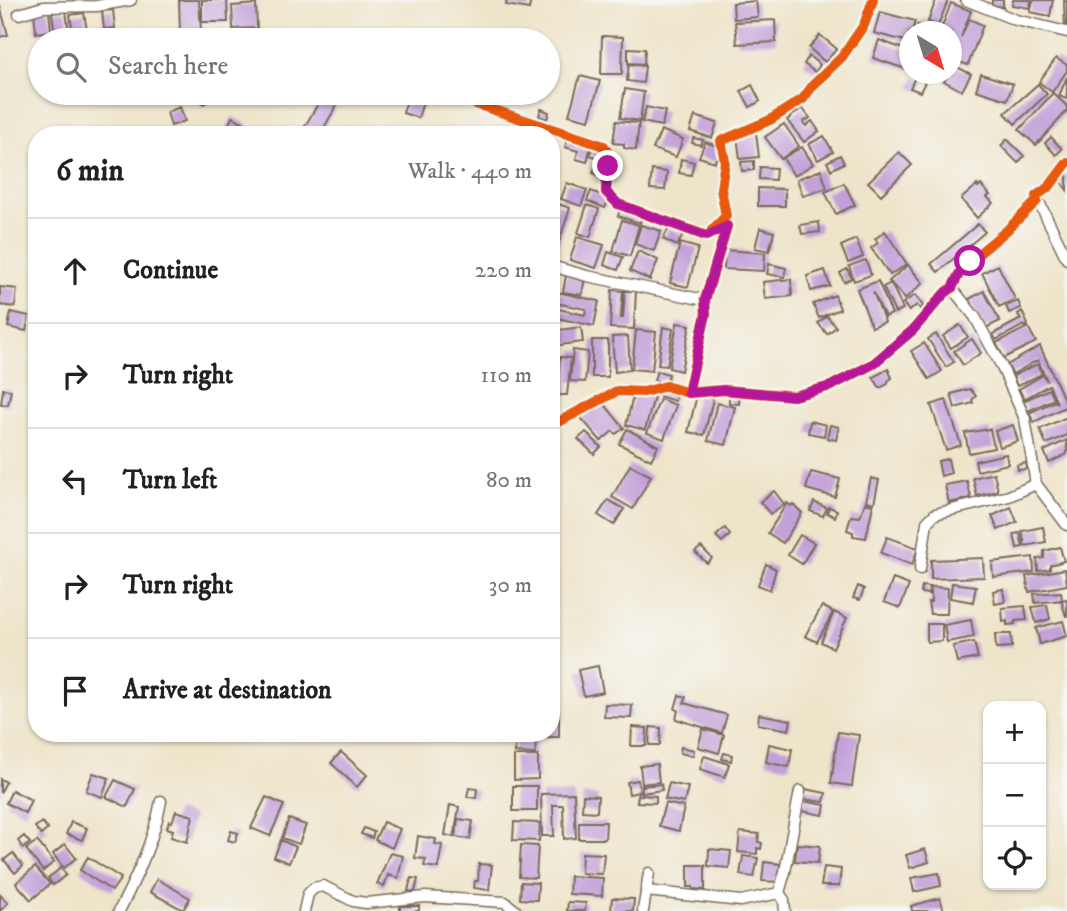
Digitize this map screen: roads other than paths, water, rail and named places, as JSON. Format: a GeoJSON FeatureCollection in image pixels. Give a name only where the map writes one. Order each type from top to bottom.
{"type":"FeatureCollection","features":[{"type":"Feature","properties":{"kind":"street"},"geometry":{"type":"LineString","coordinates":[[19,14],[58,3],[97,6],[131,0]]}},
{"type":"Feature","properties":{"kind":"street"},"geometry":{"type":"LineString","coordinates":[[706,236],[726,216],[721,189],[725,161],[721,141],[770,120],[803,99],[842,57],[864,25],[873,0]]}},
{"type":"Feature","properties":{"kind":"street"},"geometry":{"type":"LineString","coordinates":[[966,0],[1016,20],[1067,32]]}},
{"type":"Feature","properties":{"kind":"street"},"geometry":{"type":"LineString","coordinates":[[479,105],[543,126]]}},
{"type":"Feature","properties":{"kind":"street"},"geometry":{"type":"LineString","coordinates":[[560,132],[604,146],[608,153],[606,192],[612,201],[706,236],[727,226],[705,300],[706,314],[688,393]]}},
{"type":"Feature","properties":{"kind":"street"},"geometry":{"type":"LineString","coordinates":[[560,421],[617,391],[644,391],[666,386],[688,393],[724,390],[794,396],[831,386],[873,364],[913,330],[952,288],[970,261],[1037,201],[1037,196],[1049,187],[1067,163]]}},
{"type":"Feature","properties":{"kind":"street"},"geometry":{"type":"LineString","coordinates":[[1037,196],[1067,259]]}},
{"type":"Feature","properties":{"kind":"street"},"geometry":{"type":"LineString","coordinates":[[560,268],[705,300]]}},
{"type":"Feature","properties":{"kind":"street"},"geometry":{"type":"LineString","coordinates":[[952,288],[975,317],[1001,365],[1025,419],[1036,484],[1067,526]]}},
{"type":"Feature","properties":{"kind":"street"},"geometry":{"type":"LineString","coordinates":[[920,569],[930,517],[943,511],[1009,496],[1036,484]]}},
{"type":"Feature","properties":{"kind":"street"},"geometry":{"type":"LineString","coordinates":[[785,911],[784,900],[779,893],[800,791]]}},
{"type":"Feature","properties":{"kind":"street"},"geometry":{"type":"LineString","coordinates":[[118,911],[149,846],[161,801]]}},
{"type":"Feature","properties":{"kind":"street"},"geometry":{"type":"LineString","coordinates":[[643,911],[649,873]]}},
{"type":"Feature","properties":{"kind":"street"},"geometry":{"type":"LineString","coordinates":[[304,911],[308,894],[314,888],[323,886],[353,901],[366,903],[425,897],[505,902],[516,911]]}},
{"type":"Feature","properties":{"kind":"street"},"geometry":{"type":"LineString","coordinates":[[646,891],[741,901],[779,893]]}}]}
